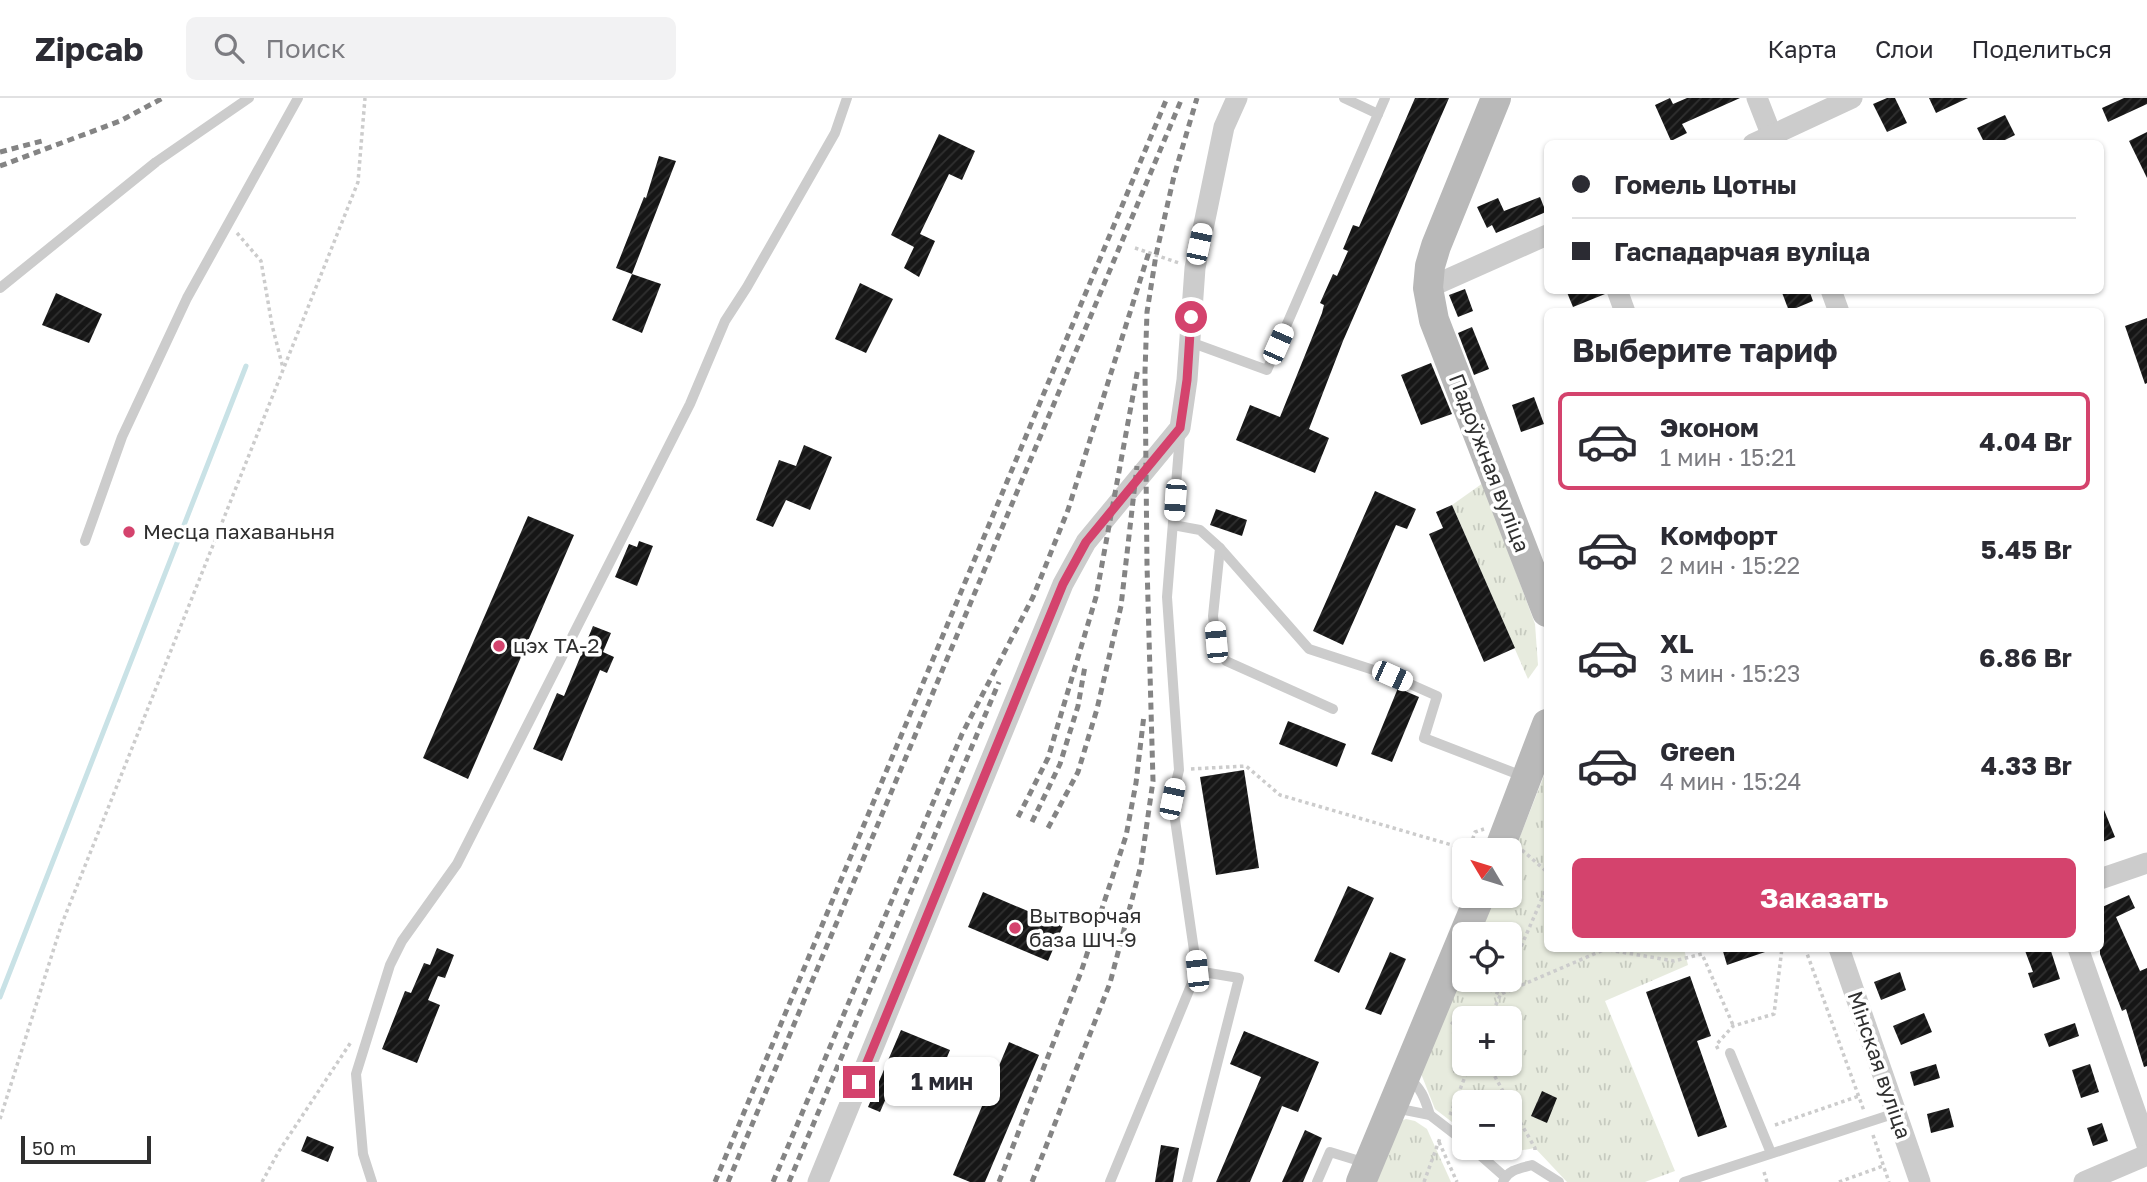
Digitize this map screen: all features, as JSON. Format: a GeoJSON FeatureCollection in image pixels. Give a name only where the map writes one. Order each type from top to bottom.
{"type":"FeatureCollection","features":[{"type":"Feature","properties":{"kind":"main road"},"geometry":{"type":"LineString","coordinates":[[1428,288],[1430,266],[1436,246],[1496,98]]}},
{"type":"Feature","properties":{"kind":"main road","name":"Падоўжная вуліца"},"geometry":{"type":"LineString","coordinates":[[1428,288],[1434,320],[1446,354],[1544,604]]}},
{"type":"Feature","properties":{"kind":"main road"},"geometry":{"type":"LineString","coordinates":[[1504,838],[1544,732]]}},
{"type":"Feature","properties":{"kind":"main road"},"geometry":{"type":"LineString","coordinates":[[1365,1173],[1475,908]]}},
{"type":"Feature","properties":{"kind":"street"},"geometry":{"type":"LineString","coordinates":[[818,1182],[1063,584],[1086,542],[1180,428],[1195,268],[1224,127],[1237,98]]}},
{"type":"Feature","properties":{"kind":"street"},"geometry":{"type":"LineString","coordinates":[[1757,98],[1767,140]]}},
{"type":"Feature","properties":{"kind":"street"},"geometry":{"type":"LineString","coordinates":[[1769,140],[1852,98]]}},
{"type":"Feature","properties":{"kind":"street"},"geometry":{"type":"LineString","coordinates":[[1428,288],[1544,236]]}},
{"type":"Feature","properties":{"kind":"street"},"geometry":{"type":"LineString","coordinates":[[2104,879],[2147,863]]}},
{"type":"Feature","properties":{"kind":"street","name":"Мінская вуліца"},"geometry":{"type":"LineString","coordinates":[[1840,952],[1920,1182]]}},
{"type":"Feature","properties":{"kind":"street"},"geometry":{"type":"LineString","coordinates":[[2079,952],[2147,1145]]}},
{"type":"Feature","properties":{"kind":"street"},"geometry":{"type":"LineString","coordinates":[[2084,1182],[2147,1155]]}},
{"type":"Feature","properties":{"kind":"lane"},"geometry":{"type":"LineString","coordinates":[[0,288],[156,162],[249,98]]}},
{"type":"Feature","properties":{"kind":"lane"},"geometry":{"type":"LineString","coordinates":[[85,541],[122,437],[187,298],[298,98]]}},
{"type":"Feature","properties":{"kind":"lane"},"geometry":{"type":"LineString","coordinates":[[372,1182],[363,1154],[356,1074],[390,965],[401,941],[457,864],[690,404],[725,321],[835,133],[847,98]]}},
{"type":"Feature","properties":{"kind":"lane"},"geometry":{"type":"LineString","coordinates":[[1345,98],[1378,114]]}},
{"type":"Feature","properties":{"kind":"lane"},"geometry":{"type":"LineString","coordinates":[[1189,342],[1267,370],[1385,98]]}},
{"type":"Feature","properties":{"kind":"lane"},"geometry":{"type":"LineString","coordinates":[[1110,1182],[1197,971],[1172,799],[1179,769],[1167,597],[1180,428]]}},
{"type":"Feature","properties":{"kind":"lane"},"geometry":{"type":"LineString","coordinates":[[1173,525],[1200,530],[1220,548],[1308,649],[1392,676],[1437,696],[1424,738],[1527,778]]}},
{"type":"Feature","properties":{"kind":"lane"},"geometry":{"type":"LineString","coordinates":[[1220,548],[1213,616],[1216,642],[1226,661],[1334,709]]}},
{"type":"Feature","properties":{"kind":"lane"},"geometry":{"type":"LineString","coordinates":[[1187,1182],[1239,978],[1197,971]]}},
{"type":"Feature","properties":{"kind":"lane"},"geometry":{"type":"LineString","coordinates":[[1730,1053],[1771,1153]]}},
{"type":"Feature","properties":{"kind":"lane"},"geometry":{"type":"LineString","coordinates":[[1405,1075],[1425,1097],[1430,1115]]}},
{"type":"Feature","properties":{"kind":"lane"},"geometry":{"type":"LineString","coordinates":[[1392,1108],[1430,1115],[1452,1132]]}},
{"type":"Feature","properties":{"kind":"lane"},"geometry":{"type":"LineString","coordinates":[[1685,1182],[1896,1113]]}},
{"type":"Feature","properties":{"kind":"lane"},"geometry":{"type":"LineString","coordinates":[[1317,1182],[1330,1152],[1365,1173]]}},
{"type":"Feature","properties":{"kind":"lane"},"geometry":{"type":"LineString","coordinates":[[1484,1160],[1504,1179],[1515,1169],[1532,1165],[1559,1182]]}},
{"type":"Feature","properties":{"kind":"path"},"geometry":{"type":"LineString","coordinates":[[0,1119],[61,926],[358,182],[365,98]]}},
{"type":"Feature","properties":{"kind":"path"},"geometry":{"type":"LineString","coordinates":[[229,224],[261,261],[271,325],[284,369]]}},
{"type":"Feature","properties":{"kind":"path"},"geometry":{"type":"LineString","coordinates":[[1135,248],[1195,268]]}},
{"type":"Feature","properties":{"kind":"path"},"geometry":{"type":"LineString","coordinates":[[1179,769],[1246,766],[1280,795],[1452,845]]}},
{"type":"Feature","properties":{"kind":"path"},"geometry":{"type":"LineString","coordinates":[[1473,838],[1475,832],[1487,827],[1499,838]]}},
{"type":"Feature","properties":{"kind":"path"},"geometry":{"type":"LineString","coordinates":[[1522,855],[1544,870]]}},
{"type":"Feature","properties":{"kind":"path"},"geometry":{"type":"LineString","coordinates":[[1522,944],[1544,894]]}},
{"type":"Feature","properties":{"kind":"path"},"geometry":{"type":"LineString","coordinates":[[1495,992],[1501,994],[1602,952]]}},
{"type":"Feature","properties":{"kind":"path"},"geometry":{"type":"LineString","coordinates":[[1625,952],[1674,961],[1699,952]]}},
{"type":"Feature","properties":{"kind":"path"},"geometry":{"type":"LineString","coordinates":[[1702,952],[1733,1026]]}},
{"type":"Feature","properties":{"kind":"path"},"geometry":{"type":"LineString","coordinates":[[1716,1045],[1733,1026],[1774,1014],[1782,952]]}},
{"type":"Feature","properties":{"kind":"path"},"geometry":{"type":"LineString","coordinates":[[1806,952],[1889,1182]]}},
{"type":"Feature","properties":{"kind":"path"},"geometry":{"type":"LineString","coordinates":[[1496,1006],[1501,994]]}},
{"type":"Feature","properties":{"kind":"path"},"geometry":{"type":"LineString","coordinates":[[1447,1019],[1452,1023]]}},
{"type":"Feature","properties":{"kind":"path"},"geometry":{"type":"LineString","coordinates":[[262,1182],[279,1151],[352,1041]]}},
{"type":"Feature","properties":{"kind":"path"},"geometry":{"type":"LineString","coordinates":[[1761,1130],[1859,1096]]}},
{"type":"Feature","properties":{"kind":"path"},"geometry":{"type":"LineString","coordinates":[[1522,1125],[1535,1148],[1532,1165]]}},
{"type":"Feature","properties":{"kind":"path"},"geometry":{"type":"LineString","coordinates":[[1439,1141],[1457,1182]]}},
{"type":"Feature","properties":{"kind":"path"},"geometry":{"type":"LineString","coordinates":[[1839,1182],[1883,1166]]}},
{"type":"Feature","properties":{"kind":"path"},"geometry":{"type":"LineString","coordinates":[[1764,1172],[1767,1182]]}},
{"type":"Feature","properties":{"kind":"green space"},"geometry":{"type":"Polygon","coordinates":[[[1483,483],[1535,624],[1538,665],[1528,679],[1452,505],[1483,483]]]}},
{"type":"Feature","properties":{"kind":"green space"},"geometry":{"type":"Polygon","coordinates":[[[1544,776],[1544,952],[1685,952],[1688,965],[1605,1001],[1675,1171],[1645,1182],[1567,1182],[1535,1148],[1522,1150],[1522,1090],[1452,1090],[1452,1122],[1435,1109],[1420,1071],[1454,992],[1522,992],[1522,922],[1484,922],[1490,908],[1522,908],[1522,838],[1519,838],[1544,776]]]}},
{"type":"Feature","properties":{"kind":"green space"},"geometry":{"type":"Polygon","coordinates":[[[1406,1119],[1427,1129],[1451,1182],[1374,1182],[1398,1122],[1406,1119]]]}},
{"type":"Feature","properties":{"kind":"building"},"geometry":{"type":"Polygon","coordinates":[[[1415,98],[1449,98],[1343,341],[1309,429],[1329,438],[1315,473],[1236,440],[1250,405],[1280,417],[1322,313],[1324,305],[1320,303],[1333,274],[1337,276],[1348,251],[1343,249],[1353,225],[1359,227],[1415,98]]]}},
{"type":"Feature","properties":{"kind":"building"},"geometry":{"type":"Polygon","coordinates":[[[1670,98],[1673,104],[1687,98],[1740,98],[1682,124],[1687,133],[1673,140],[1671,140],[1655,105],[1670,98]]]}},
{"type":"Feature","properties":{"kind":"building"},"geometry":{"type":"Polygon","coordinates":[[[1887,98],[1895,98],[1907,123],[1887,132],[1873,104],[1887,98]]]}},
{"type":"Feature","properties":{"kind":"building"},"geometry":{"type":"Polygon","coordinates":[[[1929,98],[1968,98],[1936,113],[1929,98]]]}},
{"type":"Feature","properties":{"kind":"building"},"geometry":{"type":"Polygon","coordinates":[[[2124,98],[2147,98],[2147,104],[2108,122],[2102,108],[2124,98]]]}},
{"type":"Feature","properties":{"kind":"building"},"geometry":{"type":"Polygon","coordinates":[[[2005,115],[2015,135],[2005,140],[1983,140],[1977,128],[2005,115]]]}},
{"type":"Feature","properties":{"kind":"building"},"geometry":{"type":"Polygon","coordinates":[[[2147,132],[2147,178],[2129,141],[2147,132]]]}},
{"type":"Feature","properties":{"kind":"building"},"geometry":{"type":"Polygon","coordinates":[[[939,134],[975,151],[962,180],[949,174],[920,234],[935,241],[919,277],[904,268],[914,247],[891,235],[939,134]]]}},
{"type":"Feature","properties":{"kind":"building"},"geometry":{"type":"Polygon","coordinates":[[[659,156],[676,161],[632,274],[616,268],[644,197],[646,198],[659,156]]]}},
{"type":"Feature","properties":{"kind":"building"},"geometry":{"type":"Polygon","coordinates":[[[1540,197],[1544,207],[1544,213],[1496,233],[1492,225],[1487,228],[1477,207],[1498,198],[1504,211],[1540,197]]]}},
{"type":"Feature","properties":{"kind":"building"},"geometry":{"type":"Polygon","coordinates":[[[632,274],[661,284],[642,333],[612,320],[632,274]]]}},
{"type":"Feature","properties":{"kind":"building"},"geometry":{"type":"Polygon","coordinates":[[[860,283],[893,299],[866,353],[835,339],[860,283]]]}},
{"type":"Feature","properties":{"kind":"building"},"geometry":{"type":"Polygon","coordinates":[[[1465,289],[1473,311],[1458,317],[1449,295],[1465,289]]]}},
{"type":"Feature","properties":{"kind":"building"},"geometry":{"type":"Polygon","coordinates":[[[56,293],[102,314],[89,343],[42,325],[56,293]]]}},
{"type":"Feature","properties":{"kind":"building"},"geometry":{"type":"Polygon","coordinates":[[[1568,294],[1605,294],[1573,307],[1568,294]]]}},
{"type":"Feature","properties":{"kind":"building"},"geometry":{"type":"Polygon","coordinates":[[[1783,294],[1810,294],[1813,301],[1796,308],[1788,308],[1783,294]]]}},
{"type":"Feature","properties":{"kind":"building"},"geometry":{"type":"Polygon","coordinates":[[[2147,318],[2147,383],[2145,384],[2125,326],[2147,318]]]}},
{"type":"Feature","properties":{"kind":"building"},"geometry":{"type":"Polygon","coordinates":[[[1472,327],[1489,369],[1474,375],[1458,333],[1472,327]]]}},
{"type":"Feature","properties":{"kind":"building"},"geometry":{"type":"Polygon","coordinates":[[[1431,363],[1452,414],[1421,425],[1401,375],[1431,363]]]}},
{"type":"Feature","properties":{"kind":"building"},"geometry":{"type":"Polygon","coordinates":[[[1534,397],[1544,424],[1521,432],[1512,405],[1534,397]]]}},
{"type":"Feature","properties":{"kind":"building"},"geometry":{"type":"Polygon","coordinates":[[[804,445],[832,457],[810,510],[786,500],[773,527],[756,520],[779,460],[796,466],[804,445]]]}},
{"type":"Feature","properties":{"kind":"building"},"geometry":{"type":"Polygon","coordinates":[[[1375,491],[1416,509],[1407,529],[1396,525],[1343,645],[1313,631],[1375,491]]]}},
{"type":"Feature","properties":{"kind":"building"},"geometry":{"type":"Polygon","coordinates":[[[1452,505],[1515,648],[1484,662],[1429,534],[1443,528],[1436,512],[1452,505]]]}},
{"type":"Feature","properties":{"kind":"building"},"geometry":{"type":"Polygon","coordinates":[[[1216,509],[1247,520],[1242,536],[1210,525],[1216,509]]]}},
{"type":"Feature","properties":{"kind":"building","name":"цэх ТА-2"},"geometry":{"type":"Polygon","coordinates":[[[528,516],[574,535],[468,779],[423,758],[528,516]]]}},
{"type":"Feature","properties":{"kind":"building"},"geometry":{"type":"Polygon","coordinates":[[[639,541],[653,546],[637,586],[615,577],[629,544],[637,547],[639,541]]]}},
{"type":"Feature","properties":{"kind":"building"},"geometry":{"type":"Polygon","coordinates":[[[593,626],[611,633],[603,652],[614,657],[607,673],[600,670],[562,761],[533,749],[557,693],[564,696],[593,626]]]}},
{"type":"Feature","properties":{"kind":"building"},"geometry":{"type":"Polygon","coordinates":[[[1398,688],[1419,697],[1392,762],[1371,754],[1398,688]]]}},
{"type":"Feature","properties":{"kind":"building"},"geometry":{"type":"Polygon","coordinates":[[[1288,721],[1346,744],[1337,767],[1279,744],[1288,721]]]}},
{"type":"Feature","properties":{"kind":"building"},"geometry":{"type":"Polygon","coordinates":[[[1244,770],[1259,868],[1216,875],[1200,777],[1244,770]]]}},
{"type":"Feature","properties":{"kind":"building"},"geometry":{"type":"Polygon","coordinates":[[[2104,810],[2115,837],[2104,841],[2104,810]]]}},
{"type":"Feature","properties":{"kind":"building"},"geometry":{"type":"Polygon","coordinates":[[[1348,886],[1374,898],[1339,973],[1314,961],[1348,886]]]}},
{"type":"Feature","properties":{"kind":"building"},"geometry":{"type":"Polygon","coordinates":[[[983,892],[1063,926],[1048,961],[968,927],[983,892]]]}},
{"type":"Feature","properties":{"kind":"building"},"geometry":{"type":"Polygon","coordinates":[[[2129,895],[2135,908],[2116,917],[2140,971],[2147,968],[2147,1066],[2144,1067],[2126,1009],[2122,1011],[2100,954],[2104,952],[2104,906],[2129,895]]]}},
{"type":"Feature","properties":{"kind":"building"},"geometry":{"type":"Polygon","coordinates":[[[437,948],[454,955],[445,978],[438,976],[428,1000],[440,1005],[417,1063],[382,1049],[405,991],[411,993],[424,963],[430,965],[437,948]]]}},
{"type":"Feature","properties":{"kind":"building"},"geometry":{"type":"Polygon","coordinates":[[[1390,952],[1406,959],[1381,1015],[1365,1009],[1390,952]]]}},
{"type":"Feature","properties":{"kind":"building"},"geometry":{"type":"Polygon","coordinates":[[[1723,952],[1765,952],[1727,965],[1723,952]]]}},
{"type":"Feature","properties":{"kind":"building"},"geometry":{"type":"Polygon","coordinates":[[[2026,952],[2051,952],[2060,979],[2033,988],[2028,973],[2033,972],[2026,952]]]}},
{"type":"Feature","properties":{"kind":"building"},"geometry":{"type":"Polygon","coordinates":[[[1900,972],[1906,990],[1881,1000],[1874,982],[1900,972]]]}},
{"type":"Feature","properties":{"kind":"building"},"geometry":{"type":"Polygon","coordinates":[[[1690,976],[1711,1036],[1697,1041],[1727,1127],[1698,1137],[1646,992],[1690,976]]]}},
{"type":"Feature","properties":{"kind":"building"},"geometry":{"type":"Polygon","coordinates":[[[1924,1013],[1932,1032],[1901,1045],[1893,1026],[1924,1013]]]}},
{"type":"Feature","properties":{"kind":"building"},"geometry":{"type":"Polygon","coordinates":[[[2075,1023],[2079,1036],[2049,1047],[2044,1034],[2075,1023]]]}},
{"type":"Feature","properties":{"kind":"building"},"geometry":{"type":"Polygon","coordinates":[[[901,1030],[950,1050],[938,1079],[901,1064],[880,1112],[868,1107],[901,1030]]]}},
{"type":"Feature","properties":{"kind":"building"},"geometry":{"type":"Polygon","coordinates":[[[1244,1031],[1319,1062],[1298,1112],[1282,1106],[1250,1182],[1216,1182],[1261,1077],[1230,1064],[1244,1031]]]}},
{"type":"Feature","properties":{"kind":"building"},"geometry":{"type":"Polygon","coordinates":[[[1009,1042],[1039,1055],[985,1182],[970,1182],[953,1175],[1009,1042]]]}},
{"type":"Feature","properties":{"kind":"building"},"geometry":{"type":"Polygon","coordinates":[[[1936,1064],[1940,1078],[1914,1086],[1910,1072],[1936,1064]]]}},
{"type":"Feature","properties":{"kind":"building"},"geometry":{"type":"Polygon","coordinates":[[[2090,1064],[2099,1092],[2081,1098],[2072,1070],[2090,1064]]]}},
{"type":"Feature","properties":{"kind":"building"},"geometry":{"type":"Polygon","coordinates":[[[1542,1091],[1557,1098],[1547,1123],[1531,1116],[1542,1091]]]}},
{"type":"Feature","properties":{"kind":"building"},"geometry":{"type":"Polygon","coordinates":[[[1949,1108],[1954,1127],[1931,1133],[1927,1114],[1949,1108]]]}},
{"type":"Feature","properties":{"kind":"building"},"geometry":{"type":"Polygon","coordinates":[[[2102,1123],[2108,1141],[2093,1146],[2087,1128],[2102,1123]]]}},
{"type":"Feature","properties":{"kind":"building"},"geometry":{"type":"Polygon","coordinates":[[[1305,1130],[1322,1138],[1303,1182],[1282,1182],[1305,1130]]]}},
{"type":"Feature","properties":{"kind":"building"},"geometry":{"type":"Polygon","coordinates":[[[307,1136],[334,1147],[328,1162],[301,1151],[307,1136]]]}},
{"type":"Feature","properties":{"kind":"building"},"geometry":{"type":"Polygon","coordinates":[[[1161,1145],[1179,1148],[1173,1182],[1155,1182],[1161,1145]]]}},
{"type":"Feature","properties":{"kind":"waterway"},"geometry":{"type":"LineString","coordinates":[[0,997],[246,366]]}},
{"type":"Feature","properties":{"kind":"railway"},"geometry":{"type":"LineString","coordinates":[[0,166],[120,121],[163,98]]}},
{"type":"Feature","properties":{"kind":"railway"},"geometry":{"type":"LineString","coordinates":[[715,1182],[1167,98]]}},
{"type":"Feature","properties":{"kind":"railway"},"geometry":{"type":"LineString","coordinates":[[728,1182],[1182,98]]}},
{"type":"Feature","properties":{"kind":"railway"},"geometry":{"type":"LineString","coordinates":[[1032,1182],[1110,983],[1141,865],[1153,781],[1147,565],[1147,312],[1156,255],[1174,176],[1197,98]]}},
{"type":"Feature","properties":{"kind":"railway"},"geometry":{"type":"LineString","coordinates":[[0,152],[46,140]]}},
{"type":"Feature","properties":{"kind":"railway"},"geometry":{"type":"LineString","coordinates":[[773,1182],[962,734],[1033,597],[1068,510],[1149,252]]}},
{"type":"Feature","properties":{"kind":"railway"},"geometry":{"type":"LineString","coordinates":[[1018,817],[1048,758],[1096,597],[1138,368]]}},
{"type":"Feature","properties":{"kind":"railway"},"geometry":{"type":"LineString","coordinates":[[1048,828],[1078,772],[1097,709],[1121,606],[1137,466]]}},
{"type":"Feature","properties":{"kind":"railway"},"geometry":{"type":"LineString","coordinates":[[1032,822],[1060,764],[1078,706],[1085,666]]}},
{"type":"Feature","properties":{"kind":"railway"},"geometry":{"type":"LineString","coordinates":[[789,1182],[999,682]]}},
{"type":"Feature","properties":{"kind":"railway"},"geometry":{"type":"LineString","coordinates":[[999,1182],[1081,972],[1126,836],[1144,715]]}},
{"type":"Feature","properties":{"kind":"place","name":"Месца пахаваньня"},"geometry":{"type":"Point","coordinates":[129,532]}},
{"type":"Feature","properties":{"kind":"place","name":"цэх ТА-2"},"geometry":{"type":"Point","coordinates":[499,646]}},
{"type":"Feature","properties":{"kind":"place","name":"Вытворчая база ШЧ-9"},"geometry":{"type":"Point","coordinates":[1015,928]}},
{"type":"Feature","properties":{"kind":"route"},"geometry":{"type":"LineString","coordinates":[[859,1082],[1063,584],[1086,542],[1180,428],[1187,380],[1191,317]]}}]}
